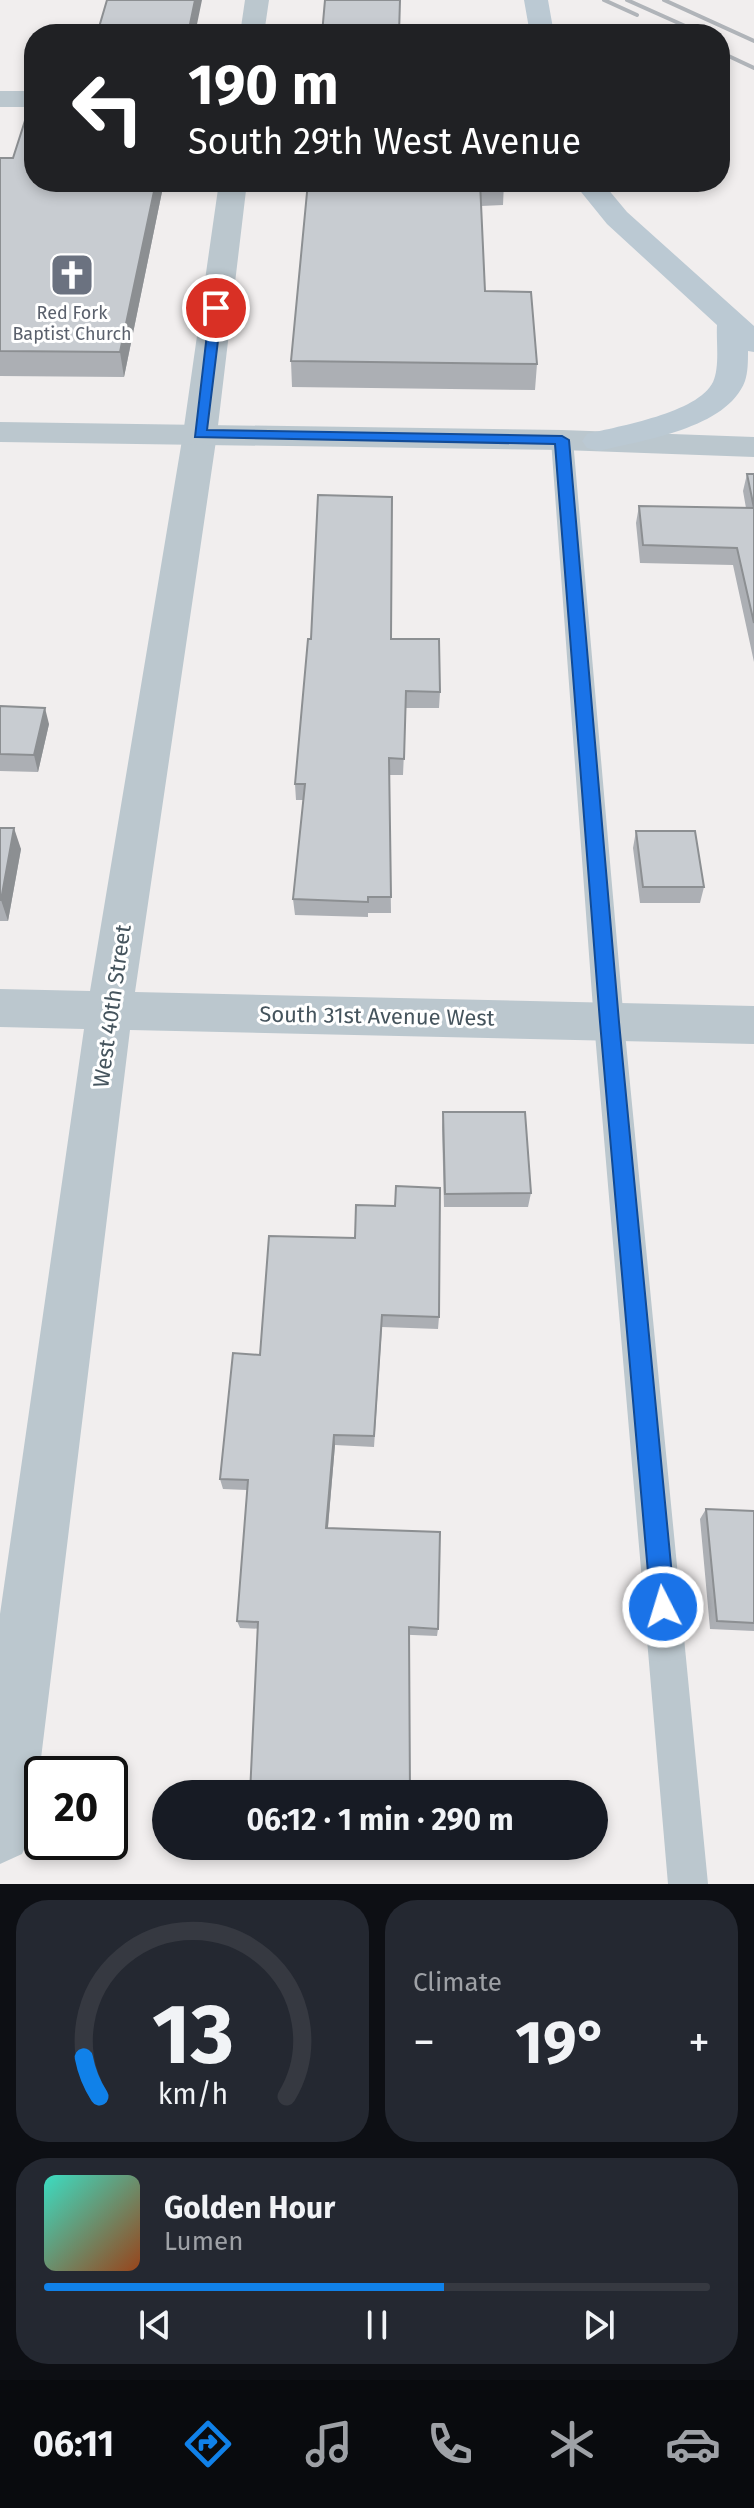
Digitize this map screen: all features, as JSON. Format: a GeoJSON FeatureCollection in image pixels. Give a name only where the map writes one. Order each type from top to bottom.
{"type":"FeatureCollection","features":[{"type":"Feature","properties":{"kind":"main road"},"geometry":{"type":"LineString","coordinates":[[536,0],[540,24]]}},
{"type":"Feature","properties":{"kind":"main road"},"geometry":{"type":"LineString","coordinates":[[595,192],[617,218],[743,333],[730,383],[710,404],[679,419],[599,441]]}},
{"type":"Feature","properties":{"kind":"street"},"geometry":{"type":"LineString","coordinates":[[253,24],[257,0]]}},
{"type":"Feature","properties":{"kind":"street"},"geometry":{"type":"LineString","coordinates":[[0,99],[24,99]]}},
{"type":"Feature","properties":{"kind":"street","name":"West 40th Street"},"geometry":{"type":"LineString","coordinates":[[0,1832],[110,1009],[200,434],[232,192]]}},
{"type":"Feature","properties":{"kind":"street"},"geometry":{"type":"LineString","coordinates":[[0,432],[562,440],[754,447]]}},
{"type":"Feature","properties":{"kind":"street","name":"South 31st Avenue West"},"geometry":{"type":"LineString","coordinates":[[0,1008],[754,1025]]}},
{"type":"Feature","properties":{"kind":"lane"},"geometry":{"type":"LineString","coordinates":[[562,440],[609,1022],[688,1884]]}},
{"type":"Feature","properties":{"kind":"building"},"geometry":{"type":"Polygon","coordinates":[[[107,0],[195,0],[190,24],[100,24],[107,0]]]}},
{"type":"Feature","properties":{"kind":"building"},"geometry":{"type":"Polygon","coordinates":[[[325,0],[400,0],[399,24],[323,24],[325,0]]]}},
{"type":"Feature","properties":{"kind":"building","name":"Red Fork Baptist Church"},"geometry":{"type":"Polygon","coordinates":[[[24,124],[24,192],[154,192],[120,352],[0,351],[0,158],[13,158],[24,124]]]}},
{"type":"Feature","properties":{"kind":"building"},"geometry":{"type":"Polygon","coordinates":[[[307,192],[480,192],[485,291],[531,292],[537,364],[291,361],[307,192]]]}},
{"type":"Feature","properties":{"kind":"building"},"geometry":{"type":"Polygon","coordinates":[[[747,474],[754,474],[754,508],[747,474]]]}},
{"type":"Feature","properties":{"kind":"building"},"geometry":{"type":"Polygon","coordinates":[[[318,495],[392,497],[391,639],[439,639],[440,692],[406,691],[404,759],[389,758],[391,897],[368,897],[368,902],[293,899],[305,784],[295,784],[308,639],[311,639],[318,495]]]}},
{"type":"Feature","properties":{"kind":"building"},"geometry":{"type":"Polygon","coordinates":[[[639,506],[754,508],[754,623],[737,548],[643,545],[639,506]]]}},
{"type":"Feature","properties":{"kind":"building"},"geometry":{"type":"Polygon","coordinates":[[[0,706],[45,708],[34,755],[0,754],[0,706]]]}},
{"type":"Feature","properties":{"kind":"building"},"geometry":{"type":"Polygon","coordinates":[[[0,828],[14,828],[1,900],[0,900],[0,828]]]}},
{"type":"Feature","properties":{"kind":"building"},"geometry":{"type":"Polygon","coordinates":[[[636,831],[695,831],[704,887],[643,887],[636,831]]]}},
{"type":"Feature","properties":{"kind":"building"},"geometry":{"type":"Polygon","coordinates":[[[443,1112],[525,1112],[531,1193],[445,1194],[443,1112]]]}},
{"type":"Feature","properties":{"kind":"building"},"geometry":{"type":"Polygon","coordinates":[[[396,1186],[440,1188],[439,1317],[382,1315],[374,1436],[334,1435],[326,1528],[440,1532],[438,1629],[409,1627],[410,1780],[251,1780],[258,1622],[237,1621],[248,1480],[220,1479],[233,1353],[260,1355],[269,1236],[355,1238],[356,1205],[395,1206],[396,1186]]]}},
{"type":"Feature","properties":{"kind":"building"},"geometry":{"type":"Polygon","coordinates":[[[706,1509],[754,1511],[754,1623],[717,1621],[706,1509]]]}},
{"type":"Feature","properties":{"kind":"railway"},"geometry":{"type":"LineString","coordinates":[[604,0],[637,15]]}},
{"type":"Feature","properties":{"kind":"railway"},"geometry":{"type":"LineString","coordinates":[[627,0],[681,24]]}},
{"type":"Feature","properties":{"kind":"railway"},"geometry":{"type":"LineString","coordinates":[[664,0],[717,24]]}},
{"type":"Feature","properties":{"kind":"railway"},"geometry":{"type":"LineString","coordinates":[[730,30],[754,41]]}},
{"type":"Feature","properties":{"kind":"railway"},"geometry":{"type":"LineString","coordinates":[[730,57],[754,68]]}},
{"type":"Feature","properties":{"kind":"place","name":"Red Fork Baptist Church"},"geometry":{"type":"Point","coordinates":[72,275]}},
{"type":"Feature","properties":{"kind":"route"},"geometry":{"type":"LineString","coordinates":[[216,308],[200,434],[562,440],[609,1022],[663,1607]]}}]}
